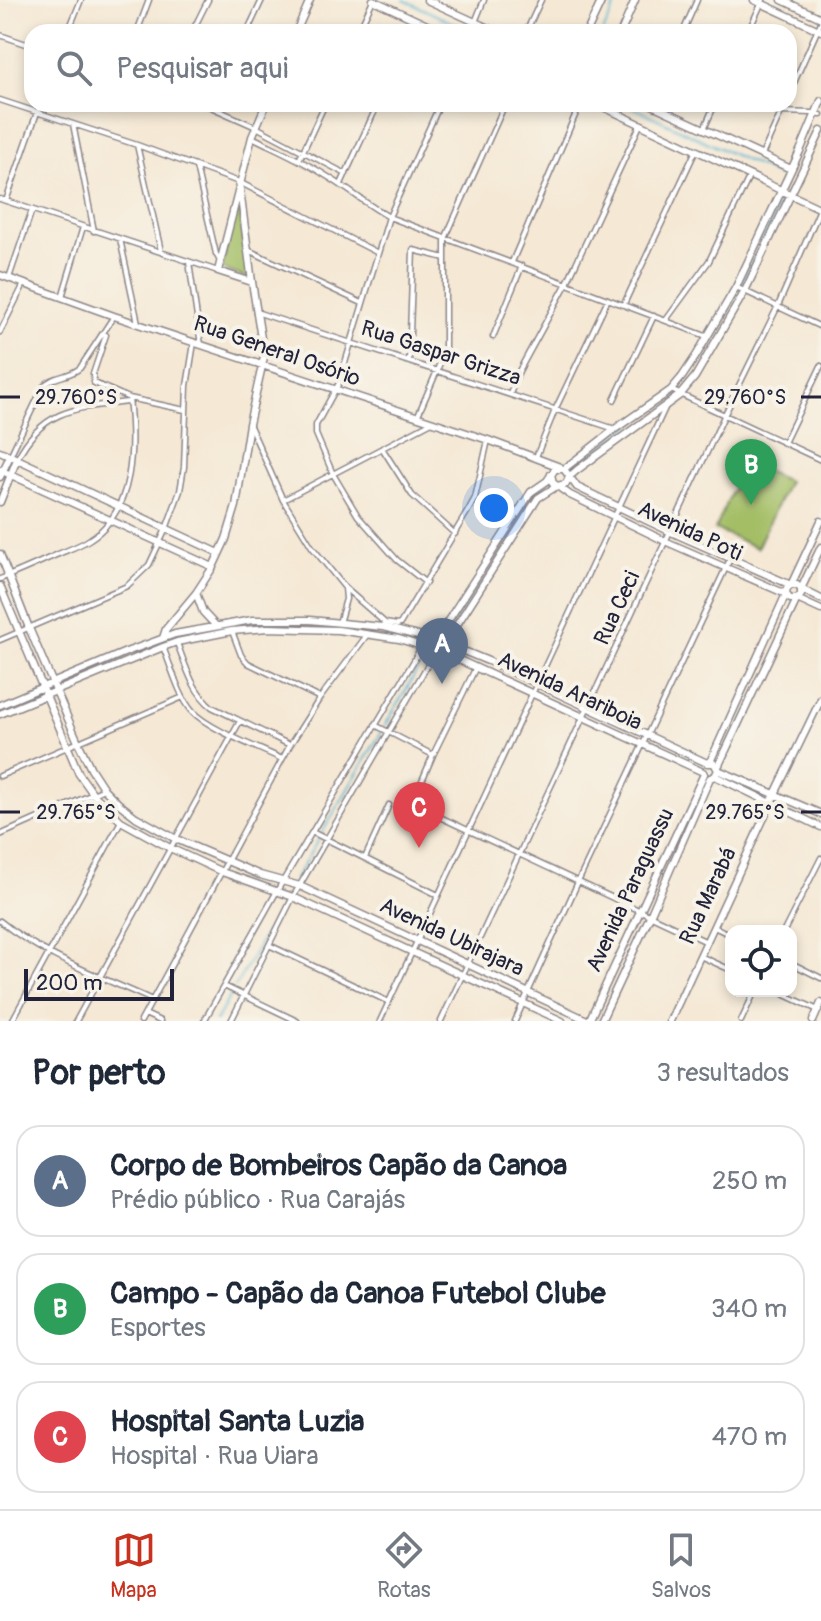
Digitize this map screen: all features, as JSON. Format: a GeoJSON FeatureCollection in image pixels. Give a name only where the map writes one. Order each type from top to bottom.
{"type":"FeatureCollection","features":[{"type":"Feature","properties":{"kind":"main road"},"geometry":{"type":"LineString","coordinates":[[300,24],[310,0]]}},
{"type":"Feature","properties":{"kind":"main road"},"geometry":{"type":"LineString","coordinates":[[373,0],[425,24]]}},
{"type":"Feature","properties":{"kind":"main road"},"geometry":{"type":"LineString","coordinates":[[427,0],[467,24]]}},
{"type":"Feature","properties":{"kind":"main road"},"geometry":{"type":"LineString","coordinates":[[591,24],[602,0]]}},
{"type":"Feature","properties":{"kind":"main road"},"geometry":{"type":"LineString","coordinates":[[624,24],[635,0]]}},
{"type":"Feature","properties":{"kind":"main road"},"geometry":{"type":"LineString","coordinates":[[754,0],[820,25]]}},
{"type":"Feature","properties":{"kind":"main road"},"geometry":{"type":"LineString","coordinates":[[782,0],[820,25]]}},
{"type":"Feature","properties":{"kind":"main road"},"geometry":{"type":"LineString","coordinates":[[421,646],[422,641],[436,636],[444,627],[531,492],[547,481],[555,469],[563,468],[671,390],[696,356],[736,287],[818,114],[821,101]]}},
{"type":"Feature","properties":{"kind":"main road"},"geometry":{"type":"LineString","coordinates":[[252,282],[218,271],[239,182],[263,112]]}},
{"type":"Feature","properties":{"kind":"main road"},"geometry":{"type":"LineString","coordinates":[[613,112],[821,209]]}},
{"type":"Feature","properties":{"kind":"main road"},"geometry":{"type":"LineString","coordinates":[[668,112],[791,169]]}},
{"type":"Feature","properties":{"kind":"main road"},"geometry":{"type":"LineString","coordinates":[[439,652],[444,650],[451,634],[538,498],[566,484],[569,477],[680,395],[695,377],[745,291],[821,131]]}},
{"type":"Feature","properties":{"kind":"main road"},"geometry":{"type":"LineString","coordinates":[[800,151],[821,161]]}},
{"type":"Feature","properties":{"kind":"main road"},"geometry":{"type":"LineString","coordinates":[[0,714],[54,686],[163,643],[166,629],[196,593],[226,539],[236,506],[264,357],[239,182]]}},
{"type":"Feature","properties":{"kind":"main road","name":"Rua General Osório"},"geometry":{"type":"LineString","coordinates":[[0,275],[563,468]]}},
{"type":"Feature","properties":{"kind":"main road"},"geometry":{"type":"LineString","coordinates":[[0,451],[219,553]]}},
{"type":"Feature","properties":{"kind":"main road"},"geometry":{"type":"LineString","coordinates":[[13,458],[1,472],[213,567]]}},
{"type":"Feature","properties":{"kind":"main road"},"geometry":{"type":"LineString","coordinates":[[0,502],[13,458]]}},
{"type":"Feature","properties":{"kind":"main road"},"geometry":{"type":"LineString","coordinates":[[540,458],[552,473],[553,483],[557,486]]}},
{"type":"Feature","properties":{"kind":"main road","name":"Avenida Poti"},"geometry":{"type":"LineString","coordinates":[[563,468],[577,487],[671,532],[797,585],[821,599]]}},
{"type":"Feature","properties":{"kind":"main road","name":"Avenida Poti"},"geometry":{"type":"LineString","coordinates":[[557,486],[667,542],[786,594],[790,599],[821,610]]}},
{"type":"Feature","properties":{"kind":"main road"},"geometry":{"type":"LineString","coordinates":[[821,521],[787,588],[708,763],[703,767],[821,827]]}},
{"type":"Feature","properties":{"kind":"main road","name":"Avenida Paraguassu"},"geometry":{"type":"LineString","coordinates":[[591,1021],[640,911],[801,595],[821,547]]}},
{"type":"Feature","properties":{"kind":"main road","name":"Avenida Ubirajara"},"geometry":{"type":"LineString","coordinates":[[0,554],[78,742],[104,789],[118,803],[136,817],[176,839],[260,875],[300,886],[591,1021]]}},
{"type":"Feature","properties":{"kind":"main road","name":"Avenida Ubirajara"},"geometry":{"type":"LineString","coordinates":[[0,586],[79,774],[94,795],[121,821],[222,872],[293,897],[562,1021]]}},
{"type":"Feature","properties":{"kind":"main road"},"geometry":{"type":"LineString","coordinates":[[196,593],[203,612],[216,626]]}},
{"type":"Feature","properties":{"kind":"main road","name":"Avenida Arariboia"},"geometry":{"type":"LineString","coordinates":[[261,620],[384,625],[488,661],[708,763],[714,763],[711,773],[484,670],[399,639],[368,633],[257,628],[163,643],[188,631],[261,620]]}},
{"type":"Feature","properties":{"kind":"main road"},"geometry":{"type":"LineString","coordinates":[[484,670],[488,661]]}},
{"type":"Feature","properties":{"kind":"main road"},"geometry":{"type":"LineString","coordinates":[[500,678],[504,668]]}},
{"type":"Feature","properties":{"kind":"main road"},"geometry":{"type":"LineString","coordinates":[[548,700],[552,690]]}},
{"type":"Feature","properties":{"kind":"main road"},"geometry":{"type":"LineString","coordinates":[[0,705],[44,691]]}},
{"type":"Feature","properties":{"kind":"main road","name":"Rua Marabá"},"geometry":{"type":"LineString","coordinates":[[670,1021],[821,699]]}},
{"type":"Feature","properties":{"kind":"main road"},"geometry":{"type":"LineString","coordinates":[[607,728],[612,718]]}},
{"type":"Feature","properties":{"kind":"main road"},"geometry":{"type":"LineString","coordinates":[[711,773],[775,794],[821,814]]}},
{"type":"Feature","properties":{"kind":"main road","name":"Avenida Paraguassu"},"geometry":{"type":"LineString","coordinates":[[601,1021],[711,773]]}},
{"type":"Feature","properties":{"kind":"main road"},"geometry":{"type":"LineString","coordinates":[[813,1021],[819,1006]]}},
{"type":"Feature","properties":{"kind":"street"},"geometry":{"type":"LineString","coordinates":[[71,24],[81,0]]}},
{"type":"Feature","properties":{"kind":"street"},"geometry":{"type":"LineString","coordinates":[[140,24],[149,0]]}},
{"type":"Feature","properties":{"kind":"street"},"geometry":{"type":"LineString","coordinates":[[196,24],[208,0]]}},
{"type":"Feature","properties":{"kind":"street"},"geometry":{"type":"LineString","coordinates":[[251,24],[262,0]]}},
{"type":"Feature","properties":{"kind":"street"},"geometry":{"type":"LineString","coordinates":[[362,24],[373,0]]}},
{"type":"Feature","properties":{"kind":"street"},"geometry":{"type":"LineString","coordinates":[[473,24],[484,0]]}},
{"type":"Feature","properties":{"kind":"street"},"geometry":{"type":"LineString","coordinates":[[530,24],[541,0]]}},
{"type":"Feature","properties":{"kind":"street"},"geometry":{"type":"LineString","coordinates":[[686,24],[697,0]]}},
{"type":"Feature","properties":{"kind":"street"},"geometry":{"type":"LineString","coordinates":[[752,24],[762,2]]}},
{"type":"Feature","properties":{"kind":"street"},"geometry":{"type":"LineString","coordinates":[[414,24],[416,20]]}},
{"type":"Feature","properties":{"kind":"street"},"geometry":{"type":"LineString","coordinates":[[797,76],[820,25]]}},
{"type":"Feature","properties":{"kind":"street"},"geometry":{"type":"LineString","coordinates":[[0,35],[24,43]]}},
{"type":"Feature","properties":{"kind":"street"},"geometry":{"type":"LineString","coordinates":[[0,100],[24,108]]}},
{"type":"Feature","properties":{"kind":"street"},"geometry":{"type":"LineString","coordinates":[[34,112],[239,182],[378,253]]}},
{"type":"Feature","properties":{"kind":"street"},"geometry":{"type":"LineString","coordinates":[[226,112],[346,174]]}},
{"type":"Feature","properties":{"kind":"street"},"geometry":{"type":"LineString","coordinates":[[299,160],[321,112]]}},
{"type":"Feature","properties":{"kind":"street"},"geometry":{"type":"LineString","coordinates":[[341,184],[374,112]]}},
{"type":"Feature","properties":{"kind":"street"},"geometry":{"type":"LineString","coordinates":[[426,583],[397,560],[350,505],[316,434],[316,425],[336,390],[389,217],[436,112]]}},
{"type":"Feature","properties":{"kind":"street"},"geometry":{"type":"LineString","coordinates":[[417,417],[437,371],[446,338],[445,239],[501,112]]}},
{"type":"Feature","properties":{"kind":"street"},"geometry":{"type":"LineString","coordinates":[[512,262],[577,112]]}},
{"type":"Feature","properties":{"kind":"street"},"geometry":{"type":"LineString","coordinates":[[704,129],[711,112]]}},
{"type":"Feature","properties":{"kind":"street"},"geometry":{"type":"LineString","coordinates":[[762,155],[781,112],[818,114]]}},
{"type":"Feature","properties":{"kind":"street"},"geometry":{"type":"LineString","coordinates":[[37,113],[3,200],[218,271]]}},
{"type":"Feature","properties":{"kind":"street"},"geometry":{"type":"LineString","coordinates":[[73,124],[94,231]]}},
{"type":"Feature","properties":{"kind":"street"},"geometry":{"type":"LineString","coordinates":[[510,394],[519,371],[567,283],[640,125]]}},
{"type":"Feature","properties":{"kind":"street"},"geometry":{"type":"LineString","coordinates":[[252,137],[341,184],[389,217],[707,336]]}},
{"type":"Feature","properties":{"kind":"street"},"geometry":{"type":"LineString","coordinates":[[137,145],[161,253]]}},
{"type":"Feature","properties":{"kind":"street"},"geometry":{"type":"LineString","coordinates":[[624,305],[696,150]]}},
{"type":"Feature","properties":{"kind":"street"},"geometry":{"type":"LineString","coordinates":[[196,167],[216,254],[221,262]]}},
{"type":"Feature","properties":{"kind":"street"},"geometry":{"type":"LineString","coordinates":[[666,320],[709,261],[750,175]]}},
{"type":"Feature","properties":{"kind":"street","name":"Rua Ceci"},"geometry":{"type":"LineString","coordinates":[[441,1021],[821,209]]}},
{"type":"Feature","properties":{"kind":"street"},"geometry":{"type":"LineString","coordinates":[[9,278],[32,210]]}},
{"type":"Feature","properties":{"kind":"street"},"geometry":{"type":"LineString","coordinates":[[62,297],[83,227]]}},
{"type":"Feature","properties":{"kind":"street"},"geometry":{"type":"LineString","coordinates":[[120,239],[138,323]]}},
{"type":"Feature","properties":{"kind":"street"},"geometry":{"type":"LineString","coordinates":[[248,250],[362,303]]}},
{"type":"Feature","properties":{"kind":"street"},"geometry":{"type":"LineString","coordinates":[[409,361],[413,250],[445,258]]}},
{"type":"Feature","properties":{"kind":"street"},"geometry":{"type":"LineString","coordinates":[[0,640],[127,586],[149,565],[160,543],[180,491],[187,386],[198,344],[189,262]]}},
{"type":"Feature","properties":{"kind":"street"},"geometry":{"type":"LineString","coordinates":[[493,337],[522,266]]}},
{"type":"Feature","properties":{"kind":"street"},"geometry":{"type":"LineString","coordinates":[[0,332],[24,284]]}},
{"type":"Feature","properties":{"kind":"street"},"geometry":{"type":"LineString","coordinates":[[736,287],[821,327]]}},
{"type":"Feature","properties":{"kind":"street"},"geometry":{"type":"LineString","coordinates":[[540,458],[555,410],[608,299]]}},
{"type":"Feature","properties":{"kind":"street","name":"Rua Gaspar Grizza"},"geometry":{"type":"LineString","coordinates":[[256,312],[615,429]]}},
{"type":"Feature","properties":{"kind":"street"},"geometry":{"type":"LineString","coordinates":[[13,458],[43,387],[51,379],[73,374],[80,368],[114,316]]}},
{"type":"Feature","properties":{"kind":"street"},"geometry":{"type":"LineString","coordinates":[[614,400],[654,316]]}},
{"type":"Feature","properties":{"kind":"street"},"geometry":{"type":"LineString","coordinates":[[107,329],[93,379],[97,385],[129,400],[185,410]]}},
{"type":"Feature","properties":{"kind":"street"},"geometry":{"type":"LineString","coordinates":[[784,443],[821,366]]}},
{"type":"Feature","properties":{"kind":"street"},"geometry":{"type":"LineString","coordinates":[[671,390],[821,460]]}},
{"type":"Feature","properties":{"kind":"street"},"geometry":{"type":"LineString","coordinates":[[13,458],[34,432],[53,418],[80,408],[129,400]]}},
{"type":"Feature","properties":{"kind":"street"},"geometry":{"type":"LineString","coordinates":[[0,579],[90,540],[110,520],[118,507],[131,460],[129,400]]}},
{"type":"Feature","properties":{"kind":"street"},"geometry":{"type":"LineString","coordinates":[[380,1021],[667,404]]}},
{"type":"Feature","properties":{"kind":"street"},"geometry":{"type":"LineString","coordinates":[[283,500],[432,422]]}},
{"type":"Feature","properties":{"kind":"street"},"geometry":{"type":"LineString","coordinates":[[249,424],[283,500],[312,547],[345,588],[384,625],[400,624],[455,534],[475,498],[488,440]]}},
{"type":"Feature","properties":{"kind":"street"},"geometry":{"type":"LineString","coordinates":[[382,448],[412,495],[455,534]]}},
{"type":"Feature","properties":{"kind":"street"},"geometry":{"type":"LineString","coordinates":[[515,1021],[730,558]]}},
{"type":"Feature","properties":{"kind":"street"},"geometry":{"type":"LineString","coordinates":[[339,623],[346,599],[345,588]]}},
{"type":"Feature","properties":{"kind":"street"},"geometry":{"type":"LineString","coordinates":[[232,631],[241,655],[248,663],[320,698]]}},
{"type":"Feature","properties":{"kind":"street"},"geometry":{"type":"LineString","coordinates":[[141,1021],[290,745],[368,633]]}},
{"type":"Feature","properties":{"kind":"street"},"geometry":{"type":"LineString","coordinates":[[177,642],[202,699],[212,707],[290,745]]}},
{"type":"Feature","properties":{"kind":"street"},"geometry":{"type":"LineString","coordinates":[[163,643],[183,697],[192,711],[232,736],[282,759]]}},
{"type":"Feature","properties":{"kind":"street"},"geometry":{"type":"LineString","coordinates":[[204,1021],[421,646]]}},
{"type":"Feature","properties":{"kind":"street"},"geometry":{"type":"LineString","coordinates":[[231,1021],[293,897],[434,654],[439,652]]}},
{"type":"Feature","properties":{"kind":"street"},"geometry":{"type":"LineString","coordinates":[[476,667],[412,804],[707,942]]}},
{"type":"Feature","properties":{"kind":"street"},"geometry":{"type":"LineString","coordinates":[[0,776],[183,697]]}},
{"type":"Feature","properties":{"kind":"street"},"geometry":{"type":"LineString","coordinates":[[76,1021],[240,721]]}},
{"type":"Feature","properties":{"kind":"street"},"geometry":{"type":"LineString","coordinates":[[375,725],[433,755]]}},
{"type":"Feature","properties":{"kind":"street"},"geometry":{"type":"LineString","coordinates":[[0,835],[104,789]]}},
{"type":"Feature","properties":{"kind":"street"},"geometry":{"type":"LineString","coordinates":[[365,858],[389,805]]}},
{"type":"Feature","properties":{"kind":"street"},"geometry":{"type":"LineString","coordinates":[[12,1021],[121,821]]}},
{"type":"Feature","properties":{"kind":"street"},"geometry":{"type":"LineString","coordinates":[[312,832],[438,895]]}},
{"type":"Feature","properties":{"kind":"street"},"geometry":{"type":"LineString","coordinates":[[787,925],[821,858]]}},
{"type":"Feature","properties":{"kind":"street"},"geometry":{"type":"LineString","coordinates":[[0,921],[21,938],[49,953],[152,1000]]}},
{"type":"Feature","properties":{"kind":"street"},"geometry":{"type":"LineString","coordinates":[[714,927],[725,932]]}},
{"type":"Feature","properties":{"kind":"street"},"geometry":{"type":"LineString","coordinates":[[269,945],[389,1002]]}},
{"type":"Feature","properties":{"kind":"street"},"geometry":{"type":"LineString","coordinates":[[700,956],[725,967]]}},
{"type":"Feature","properties":{"kind":"street"},"geometry":{"type":"LineString","coordinates":[[797,966],[821,978]]}},
{"type":"Feature","properties":{"kind":"street"},"geometry":{"type":"LineString","coordinates":[[224,986],[297,1021]]}},
{"type":"Feature","properties":{"kind":"street"},"geometry":{"type":"LineString","coordinates":[[741,1021],[752,997]]}},
{"type":"Feature","properties":{"kind":"street"},"geometry":{"type":"LineString","coordinates":[[794,997],[819,1006]]}},
{"type":"Feature","properties":{"kind":"street"},"geometry":{"type":"LineString","coordinates":[[145,1014],[160,1021]]}},
{"type":"Feature","properties":{"kind":"green space"},"geometry":{"type":"Polygon","coordinates":[[[238,198],[249,279],[222,269],[238,198]]]}},
{"type":"Feature","properties":{"kind":"green space"},"geometry":{"type":"Polygon","coordinates":[[[745,462],[788,481],[757,548],[715,529],[745,462]]]}},
{"type":"Feature","properties":{"kind":"waterway"},"geometry":{"type":"LineString","coordinates":[[404,0],[455,24]]}},
{"type":"Feature","properties":{"kind":"waterway"},"geometry":{"type":"LineString","coordinates":[[607,24],[618,0]]}},
{"type":"Feature","properties":{"kind":"waterway"},"geometry":{"type":"LineString","coordinates":[[643,112],[781,177]]}},
{"type":"Feature","properties":{"kind":"waterway"},"geometry":{"type":"LineString","coordinates":[[741,286],[783,195]]}},
{"type":"Feature","properties":{"kind":"waterway"},"geometry":{"type":"LineString","coordinates":[[677,390],[712,338],[737,293]]}},
{"type":"Feature","properties":{"kind":"waterway"},"geometry":{"type":"LineString","coordinates":[[574,468],[670,395]]}},
{"type":"Feature","properties":{"kind":"waterway"},"geometry":{"type":"LineString","coordinates":[[454,621],[534,497],[548,485]]}},
{"type":"Feature","properties":{"kind":"waterway"},"geometry":{"type":"LineString","coordinates":[[385,726],[418,669]]}},
{"type":"Feature","properties":{"kind":"waterway"},"geometry":{"type":"LineString","coordinates":[[322,833],[381,733]]}},
{"type":"Feature","properties":{"kind":"waterway"},"geometry":{"type":"LineString","coordinates":[[295,879],[318,840]]}},
{"type":"Feature","properties":{"kind":"waterway"},"geometry":{"type":"LineString","coordinates":[[235,987],[285,899]]}},
{"type":"Feature","properties":{"kind":"waterway"},"geometry":{"type":"LineString","coordinates":[[216,1021],[231,994]]}},
{"type":"Feature","properties":{"kind":"place","name":"Campo - Capão da Canoa Futebol Clube"},"geometry":{"type":"Point","coordinates":[751,505]}},
{"type":"Feature","properties":{"kind":"place","name":"Corpo de Bombeiros Capão da Canoa"},"geometry":{"type":"Point","coordinates":[442,684]}},
{"type":"Feature","properties":{"kind":"place","name":"Hospital Santa Luzia"},"geometry":{"type":"Point","coordinates":[419,848]}}]}
